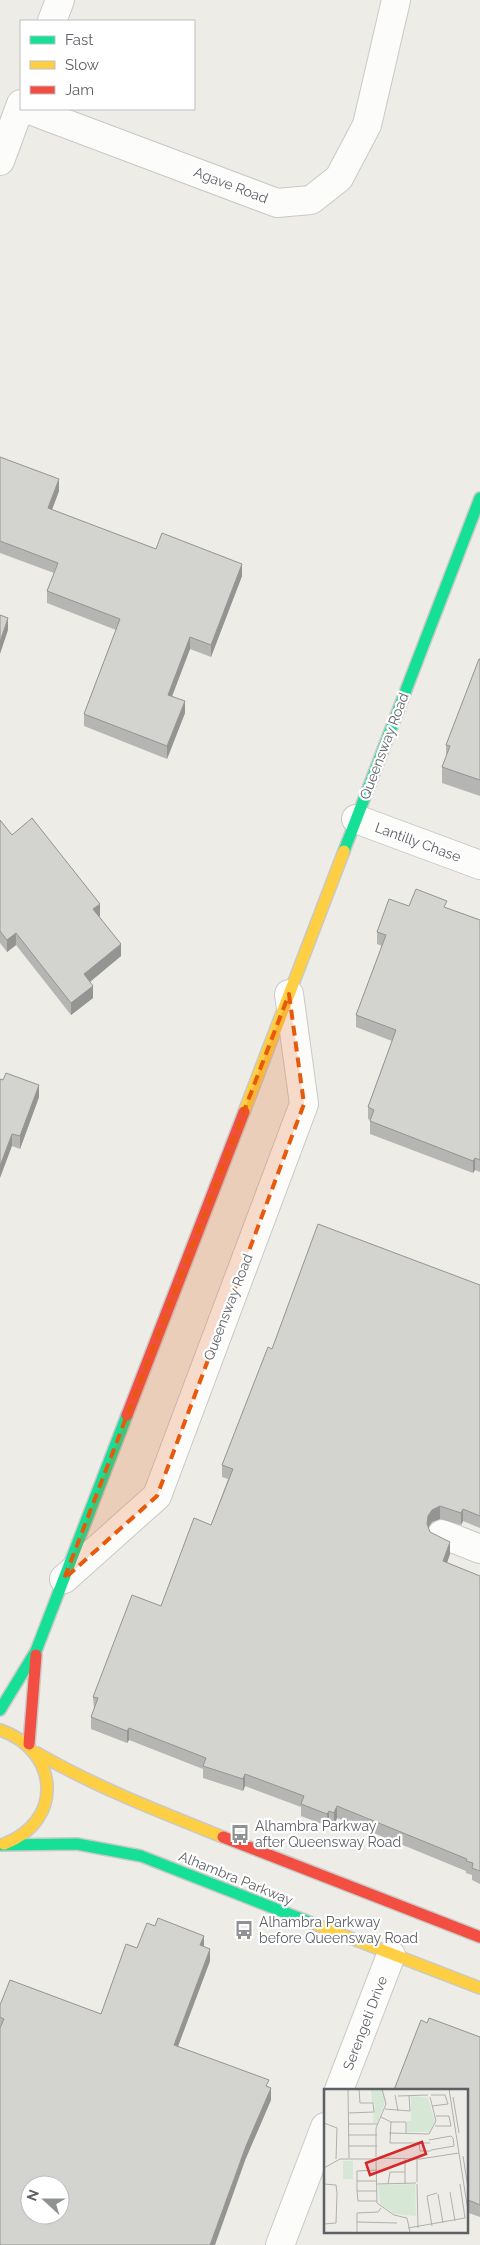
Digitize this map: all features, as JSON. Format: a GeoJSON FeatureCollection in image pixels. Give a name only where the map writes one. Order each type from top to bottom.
{"type":"FeatureCollection","features":[{"type":"Feature","properties":{"kind":"street"},"geometry":{"type":"LineString","coordinates":[[52,20],[60,0]]}},
{"type":"Feature","properties":{"kind":"street","name":"Agave Road"},"geometry":{"type":"LineString","coordinates":[[33,110],[277,203],[311,200],[339,178],[367,125],[396,0]]}},
{"type":"Feature","properties":{"kind":"street"},"geometry":{"type":"LineString","coordinates":[[0,161],[20,110]]}},
{"type":"Feature","properties":{"kind":"street","name":"Queensway Road"},"geometry":{"type":"LineString","coordinates":[[0,1710],[36,1650],[480,498]]}},
{"type":"Feature","properties":{"kind":"street","name":"Lantilly Chase"},"geometry":{"type":"LineString","coordinates":[[356,820],[480,865]]}},
{"type":"Feature","properties":{"kind":"street","name":"Queensway Road"},"geometry":{"type":"LineString","coordinates":[[64,1579],[157,1496],[304,1104],[289,994]]}},
{"type":"Feature","properties":{"kind":"street"},"geometry":{"type":"LineString","coordinates":[[442,1534],[480,1549]]}},
{"type":"Feature","properties":{"kind":"street","name":"Queensway Road"},"geometry":{"type":"LineString","coordinates":[[33,1748],[36,1650]]}},
{"type":"Feature","properties":{"kind":"street"},"geometry":{"type":"LineString","coordinates":[[0,1730],[11,1732],[70,1772],[162,1814],[480,1937]]}},
{"type":"Feature","properties":{"kind":"street"},"geometry":{"type":"LineString","coordinates":[[1,1845],[20,1838],[34,1825],[44,1808],[48,1789],[46,1770],[33,1748]]}},
{"type":"Feature","properties":{"kind":"street","name":"Alhambra Parkway"},"geometry":{"type":"LineString","coordinates":[[1,1845],[77,1844],[141,1856],[391,1955],[480,1988]]}},
{"type":"Feature","properties":{"kind":"street","name":"Serengeti Drive"},"geometry":{"type":"LineString","coordinates":[[339,2089],[391,1955]]}},
{"type":"Feature","properties":{"kind":"street"},"geometry":{"type":"LineString","coordinates":[[280,2245],[324,2131]]}},
{"type":"Feature","properties":{"kind":"highlighted area"},"geometry":{"type":"Polygon","coordinates":[[[289,994],[304,1104],[157,1496],[64,1579],[289,994]]]}},
{"type":"Feature","properties":{"kind":"building"},"geometry":{"type":"Polygon","coordinates":[[[0,457],[59,479],[48,508],[156,549],[162,533],[242,564],[211,645],[190,637],[168,695],[185,701],[167,746],[84,714],[120,619],[47,591],[58,563],[0,541],[0,457]]]}},
{"type":"Feature","properties":{"kind":"building"},"geometry":{"type":"Polygon","coordinates":[[[0,615],[8,618],[0,642],[0,615]]]}},
{"type":"Feature","properties":{"kind":"building"},"geometry":{"type":"Polygon","coordinates":[[[479,659],[480,780],[442,767],[450,746],[446,745],[479,659]]]}},
{"type":"Feature","properties":{"kind":"building"},"geometry":{"type":"Polygon","coordinates":[[[32,818],[100,904],[93,909],[121,944],[84,974],[93,986],[71,1003],[16,933],[7,940],[0,931],[0,820],[12,835],[32,818]]]}},
{"type":"Feature","properties":{"kind":"building"},"geometry":{"type":"Polygon","coordinates":[[[416,889],[447,901],[444,907],[480,920],[480,1160],[475,1158],[473,1161],[370,1121],[374,1110],[368,1107],[396,1030],[356,1015],[386,935],[377,932],[389,899],[409,906],[416,889]]]}},
{"type":"Feature","properties":{"kind":"building"},"geometry":{"type":"Polygon","coordinates":[[[6,1073],[39,1085],[20,1136],[12,1134],[0,1166],[0,1079],[3,1080],[6,1073]]]}},
{"type":"Feature","properties":{"kind":"building"},"geometry":{"type":"Polygon","coordinates":[[[318,1224],[480,1285],[480,1516],[463,1509],[461,1513],[440,1506],[432,1510],[428,1516],[427,1524],[430,1532],[450,1542],[443,1561],[480,1576],[480,1871],[472,1868],[473,1863],[466,1861],[467,1859],[337,1806],[334,1813],[329,1811],[327,1814],[301,1804],[304,1796],[245,1774],[243,1779],[203,1766],[206,1758],[129,1728],[127,1731],[91,1717],[98,1698],[93,1697],[132,1595],[161,1606],[194,1518],[211,1525],[233,1469],[222,1465],[268,1347],[272,1349],[318,1224]]]}},
{"type":"Feature","properties":{"kind":"building"},"geometry":{"type":"Polygon","coordinates":[[[158,1918],[204,1936],[200,1945],[210,1949],[174,2045],[269,2080],[266,2086],[271,2088],[246,2146],[210,2245],[0,2245],[0,2028],[4,2019],[0,2017],[0,2005],[10,1980],[101,2014],[126,1944],[137,1948],[147,1923],[155,1926],[158,1918]]]}},
{"type":"Feature","properties":{"kind":"building"},"geometry":{"type":"Polygon","coordinates":[[[429,2018],[480,2037],[480,2205],[468,2200],[468,2089],[394,2089],[421,2020],[427,2023],[429,2018]]]}},
{"type":"Feature","properties":{"kind":"traffic: fast"},"geometry":{"type":"LineString","coordinates":[[344,851],[480,498]]}},
{"type":"Feature","properties":{"kind":"traffic: fast"},"geometry":{"type":"LineString","coordinates":[[0,1710],[36,1651],[127,1415]]}},
{"type":"Feature","properties":{"kind":"traffic: fast"},"geometry":{"type":"LineString","coordinates":[[1,1845],[77,1844],[141,1856],[317,1925]]}},
{"type":"Feature","properties":{"kind":"traffic: slow"},"geometry":{"type":"LineString","coordinates":[[244,1112],[344,851]]}},
{"type":"Feature","properties":{"kind":"traffic: slow"},"geometry":{"type":"LineString","coordinates":[[0,1730],[20,1740],[34,1753],[43,1769],[47,1786],[45,1803],[37,1819],[24,1833],[4,1844]]}},
{"type":"Feature","properties":{"kind":"traffic: slow"},"geometry":{"type":"LineString","coordinates":[[37,1753],[105,1788],[223,1837]]}},
{"type":"Feature","properties":{"kind":"traffic: slow"},"geometry":{"type":"LineString","coordinates":[[317,1925],[480,1988]]}},
{"type":"Feature","properties":{"kind":"traffic: jam"},"geometry":{"type":"LineString","coordinates":[[127,1415],[244,1112]]}},
{"type":"Feature","properties":{"kind":"traffic: jam"},"geometry":{"type":"LineString","coordinates":[[29,1744],[36,1655]]}},
{"type":"Feature","properties":{"kind":"traffic: jam"},"geometry":{"type":"LineString","coordinates":[[223,1837],[480,1937]]}},
{"type":"Feature","properties":{"kind":"place","name":"Alhambra Parkway after Queensway Road"},"geometry":{"type":"Point","coordinates":[240,1834]}},
{"type":"Feature","properties":{"kind":"place","name":"Alhambra Parkway before Queensway Road"},"geometry":{"type":"Point","coordinates":[244,1930]}}]}
